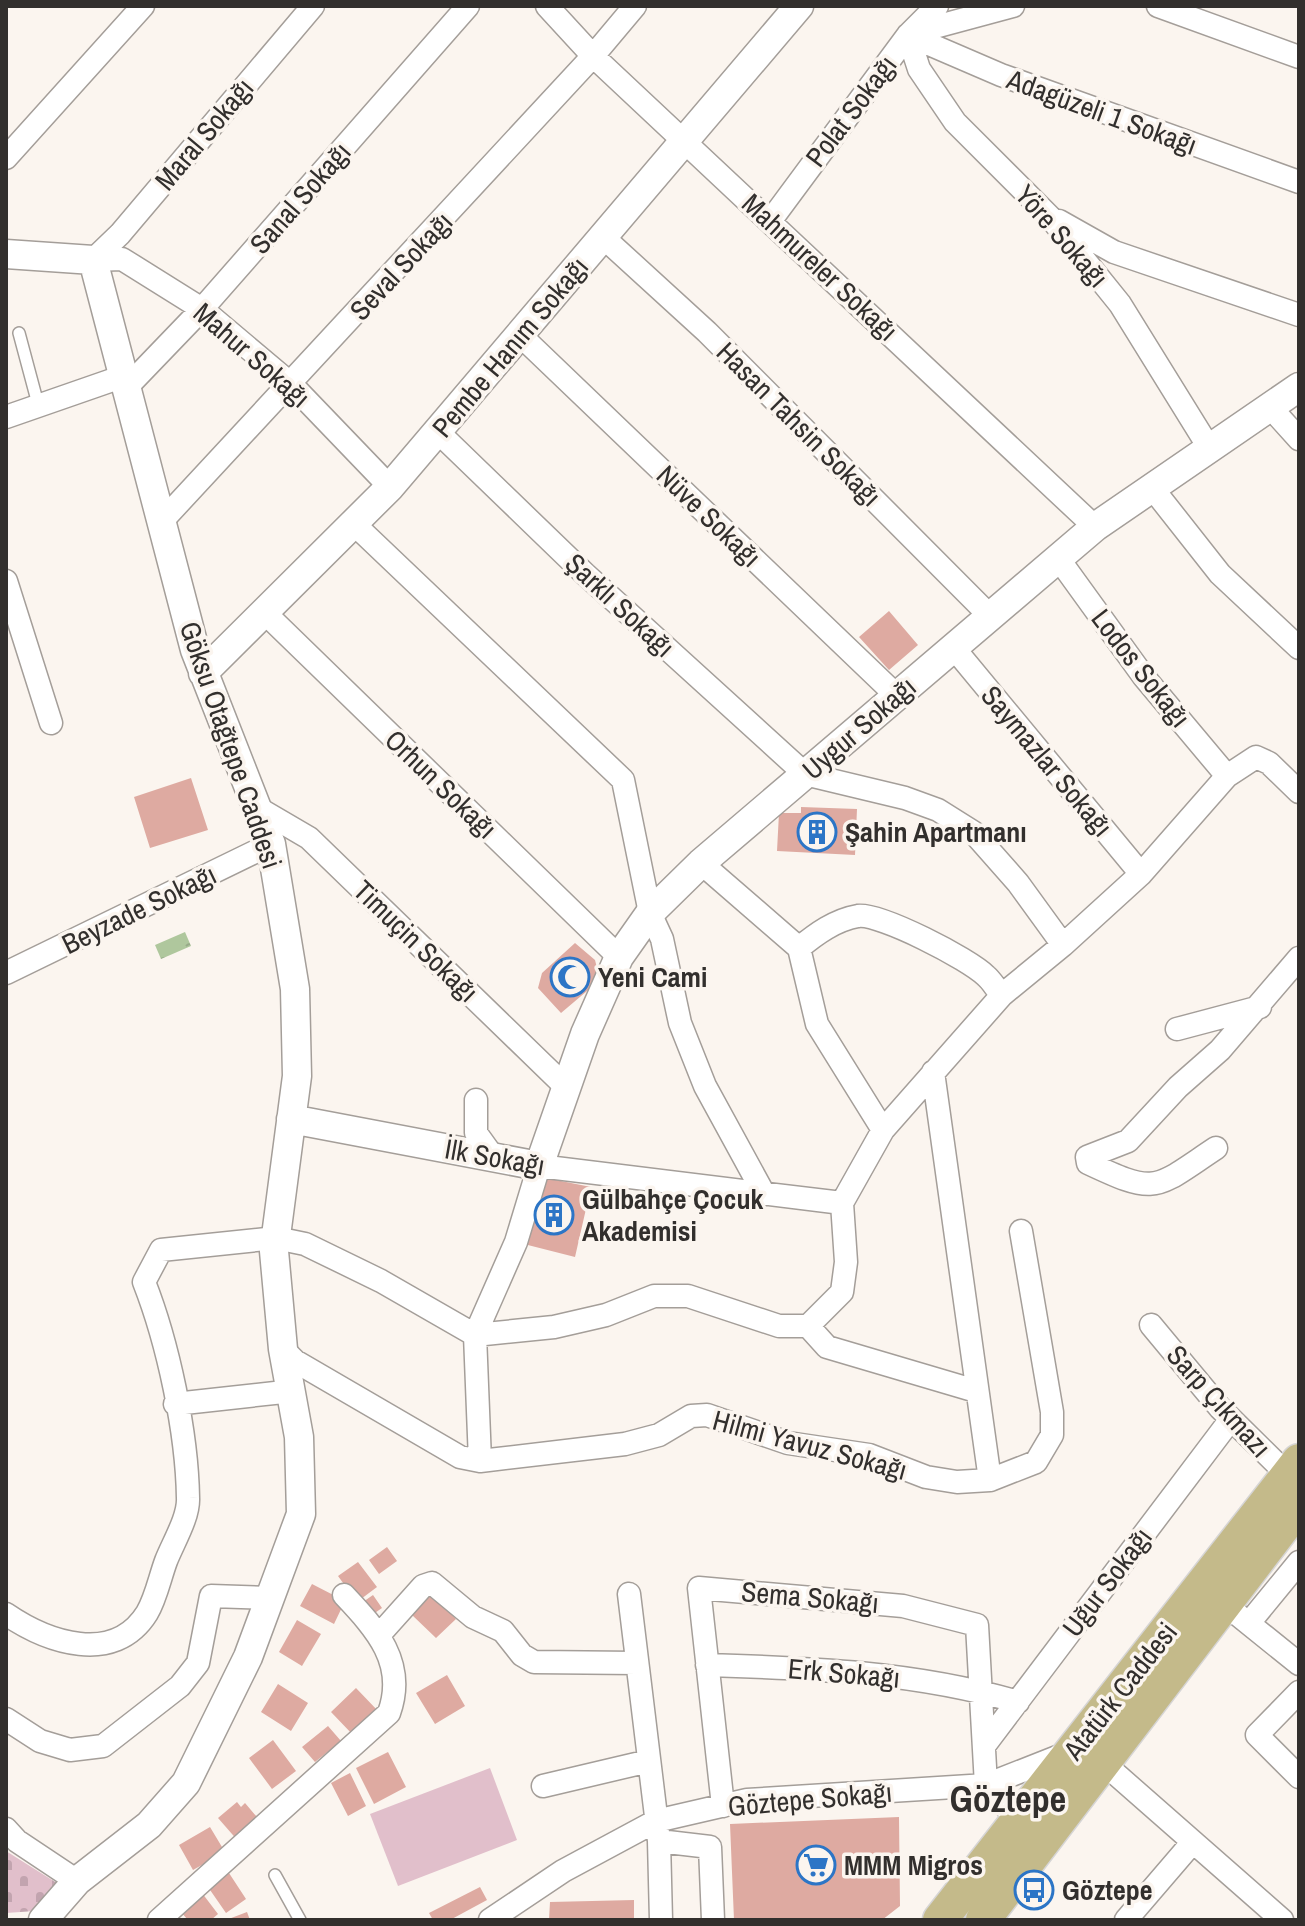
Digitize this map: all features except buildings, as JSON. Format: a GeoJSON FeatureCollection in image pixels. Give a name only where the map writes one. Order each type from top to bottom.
{"type":"FeatureCollection","features":[{"type":"Feature","properties":{"kind":"main road","name":"Atatürk Caddesi"},"geometry":{"type":"LineString","coordinates":[[940,1920],[1019,1821],[1088,1755],[1222,1602],[1295,1481]]}},
{"type":"Feature","properties":{"kind":"main road","name":"Atatürk Caddesi"},"geometry":{"type":"LineString","coordinates":[[983,1920],[1088,1755],[1295,1481]]}},
{"type":"Feature","properties":{"kind":"street"},"geometry":{"type":"LineString","coordinates":[[6,158],[143,6]]}},
{"type":"Feature","properties":{"kind":"street","name":"Maral Sokağı"},"geometry":{"type":"LineString","coordinates":[[93,260],[120,234],[313,6]]}},
{"type":"Feature","properties":{"kind":"street","name":"Sanal Sokağı"},"geometry":{"type":"LineString","coordinates":[[126,381],[202,309],[468,6]]}},
{"type":"Feature","properties":{"kind":"street","name":"Mahmureler Sokağı"},"geometry":{"type":"LineString","coordinates":[[547,6],[593,56],[1095,527]]}},
{"type":"Feature","properties":{"kind":"street","name":"Seval Sokağı"},"geometry":{"type":"LineString","coordinates":[[162,521],[593,56],[635,6]]}},
{"type":"Feature","properties":{"kind":"street","name":"Pembe Hanım Sokağı"},"geometry":{"type":"LineString","coordinates":[[203,673],[390,487],[799,6]]}},
{"type":"Feature","properties":{"kind":"street","name":"Polat Sokağı"},"geometry":{"type":"LineString","coordinates":[[771,220],[908,35],[937,6]]}},
{"type":"Feature","properties":{"kind":"street"},"geometry":{"type":"LineString","coordinates":[[908,35],[1013,6]]}},
{"type":"Feature","properties":{"kind":"street"},"geometry":{"type":"LineString","coordinates":[[1165,8],[1299,57]]}},
{"type":"Feature","properties":{"kind":"street","name":"Adagüzeli 1 Sokaḡı"},"geometry":{"type":"LineString","coordinates":[[908,35],[1001,75],[1299,182]]}},
{"type":"Feature","properties":{"kind":"street","name":"Yöre Sokağı"},"geometry":{"type":"LineString","coordinates":[[908,35],[919,69],[955,122],[1049,216],[1120,304],[1208,446]]}},
{"type":"Feature","properties":{"kind":"street"},"geometry":{"type":"LineString","coordinates":[[1049,216],[1114,252],[1299,315]]}},
{"type":"Feature","properties":{"kind":"street","name":"Hasan Tahsin Sokağı"},"geometry":{"type":"LineString","coordinates":[[603,237],[707,332],[989,615]]}},
{"type":"Feature","properties":{"kind":"street"},"geometry":{"type":"LineString","coordinates":[[6,254],[93,260]]}},
{"type":"Feature","properties":{"kind":"street","name":"Mahur Sokağı"},"geometry":{"type":"LineString","coordinates":[[93,260],[122,259],[202,309],[291,384],[390,487]]}},
{"type":"Feature","properties":{"kind":"street","name":"Göksu Otağtepe Caddesi"},"geometry":{"type":"LineString","coordinates":[[43,1920],[77,1881],[149,1825],[186,1783],[248,1657],[301,1514],[299,1437],[283,1349],[276,1238],[297,1076],[295,989],[271,844],[203,673],[93,260]]}},
{"type":"Feature","properties":{"kind":"street","name":"Nüve Sokağı"},"geometry":{"type":"LineString","coordinates":[[520,335],[897,696]]}},
{"type":"Feature","properties":{"kind":"street"},"geometry":{"type":"LineString","coordinates":[[6,417],[38,404],[126,381]]}},
{"type":"Feature","properties":{"kind":"street","name":"Uygur Sokağı"},"geometry":{"type":"LineString","coordinates":[[539,1166],[566,1087],[619,957],[650,913],[701,863],[1095,527],[1153,489],[1208,446],[1299,387]]}},
{"type":"Feature","properties":{"kind":"street"},"geometry":{"type":"LineString","coordinates":[[1270,407],[1299,439]]}},
{"type":"Feature","properties":{"kind":"street","name":"Şarklı Sokağı"},"geometry":{"type":"LineString","coordinates":[[438,432],[585,574],[805,774]]}},
{"type":"Feature","properties":{"kind":"street"},"geometry":{"type":"LineString","coordinates":[[1153,489],[1220,574],[1299,648]]}},
{"type":"Feature","properties":{"kind":"street"},"geometry":{"type":"LineString","coordinates":[[353,523],[623,780],[650,913],[662,939],[680,1023],[705,1086],[764,1194]]}},
{"type":"Feature","properties":{"kind":"street","name":"Lodos Sokağı"},"geometry":{"type":"LineString","coordinates":[[1058,558],[1144,677],[1227,776]]}},
{"type":"Feature","properties":{"kind":"street"},"geometry":{"type":"LineString","coordinates":[[6,581],[51,723]]}},
{"type":"Feature","properties":{"kind":"street","name":"Orhun Sokağı"},"geometry":{"type":"LineString","coordinates":[[264,612],[619,957]]}},
{"type":"Feature","properties":{"kind":"street","name":"Saymazlar Sokağı"},"geometry":{"type":"LineString","coordinates":[[953,647],[1141,874]]}},
{"type":"Feature","properties":{"kind":"street"},"geometry":{"type":"LineString","coordinates":[[6,1614],[67,1644],[100,1646],[124,1635],[147,1613],[189,1502],[161,1324],[144,1282],[161,1250],[276,1238],[305,1244],[475,1335],[554,1327],[606,1315],[654,1296],[688,1296],[779,1326],[808,1326],[842,1292],[846,1262],[842,1203],[883,1130],[1002,995],[1141,874],[1227,776],[1256,757],[1269,763],[1299,792]]}},
{"type":"Feature","properties":{"kind":"street"},"geometry":{"type":"LineString","coordinates":[[805,774],[905,798],[938,810],[973,832],[1018,883],[1063,945]]}},
{"type":"Feature","properties":{"kind":"street","name":"Timuçin Sokağı"},"geometry":{"type":"LineString","coordinates":[[256,807],[309,838],[566,1087]]}},
{"type":"Feature","properties":{"kind":"street","name":"Beyzade Sokağı"},"geometry":{"type":"LineString","coordinates":[[6,973],[271,844]]}},
{"type":"Feature","properties":{"kind":"street"},"geometry":{"type":"LineString","coordinates":[[701,863],[799,948],[817,1024],[883,1130]]}},
{"type":"Feature","properties":{"kind":"street"},"geometry":{"type":"LineString","coordinates":[[799,948],[829,926],[860,916],[879,920],[965,961],[985,975],[1002,995]]}},
{"type":"Feature","properties":{"kind":"street"},"geometry":{"type":"LineString","coordinates":[[1216,1148],[1169,1179],[1151,1187],[1128,1182],[1088,1163],[1087,1157],[1128,1141],[1178,1087],[1220,1050],[1261,1006],[1299,958]]}},
{"type":"Feature","properties":{"kind":"street"},"geometry":{"type":"LineString","coordinates":[[1177,1029],[1261,1006]]}},
{"type":"Feature","properties":{"kind":"street"},"geometry":{"type":"LineString","coordinates":[[933,1072],[990,1480]]}},
{"type":"Feature","properties":{"kind":"street"},"geometry":{"type":"LineString","coordinates":[[476,1100],[476,1133],[494,1158]]}},
{"type":"Feature","properties":{"kind":"street","name":"İlk Sokağı"},"geometry":{"type":"LineString","coordinates":[[291,1119],[539,1166],[842,1203]]}},
{"type":"Feature","properties":{"kind":"street"},"geometry":{"type":"LineString","coordinates":[[480,1461],[475,1335],[516,1242],[539,1166]]}},
{"type":"Feature","properties":{"kind":"street","name":"Hilmi Yavuz Sokağı"},"geometry":{"type":"LineString","coordinates":[[283,1349],[295,1361],[460,1457],[480,1461],[625,1444],[659,1435],[691,1416],[707,1415],[788,1443],[869,1455],[926,1477],[957,1482],[990,1480],[1036,1462],[1052,1435],[1052,1412],[1021,1231]]}},
{"type":"Feature","properties":{"kind":"street","name":"Sarp Çıkmazı"},"geometry":{"type":"LineString","coordinates":[[1151,1325],[1231,1419],[1295,1481]]}},
{"type":"Feature","properties":{"kind":"street"},"geometry":{"type":"LineString","coordinates":[[808,1326],[827,1347],[976,1391]]}},
{"type":"Feature","properties":{"kind":"street"},"geometry":{"type":"LineString","coordinates":[[175,1404],[293,1391]]}},
{"type":"Feature","properties":{"kind":"street","name":"Uğur Sokağı"},"geometry":{"type":"LineString","coordinates":[[984,1746],[1231,1419]]}},
{"type":"Feature","properties":{"kind":"street"},"geometry":{"type":"LineString","coordinates":[[1249,1623],[1299,1562]]}},
{"type":"Feature","properties":{"kind":"street"},"geometry":{"type":"LineString","coordinates":[[380,1634],[423,1586],[432,1583],[473,1617],[503,1631],[522,1655],[534,1662],[637,1663]]}},
{"type":"Feature","properties":{"kind":"street","name":"Sema Sokağı"},"geometry":{"type":"LineString","coordinates":[[723,1806],[699,1588],[903,1606],[977,1625],[986,1785]]}},
{"type":"Feature","properties":{"kind":"street"},"geometry":{"type":"LineString","coordinates":[[629,1594],[658,1831],[661,1920]]}},
{"type":"Feature","properties":{"kind":"street"},"geometry":{"type":"LineString","coordinates":[[159,1920],[389,1713],[395,1696],[395,1674],[380,1634],[344,1595]]}},
{"type":"Feature","properties":{"kind":"street"},"geometry":{"type":"LineString","coordinates":[[6,1719],[40,1741],[70,1750],[103,1746],[180,1686],[198,1663],[211,1596],[270,1598]]}},
{"type":"Feature","properties":{"kind":"street"},"geometry":{"type":"LineString","coordinates":[[1222,1602],[1299,1664]]}},
{"type":"Feature","properties":{"kind":"street","name":"Erk Sokağı"},"geometry":{"type":"LineString","coordinates":[[707,1665],[878,1673],[981,1691],[1018,1702]]}},
{"type":"Feature","properties":{"kind":"street"},"geometry":{"type":"LineString","coordinates":[[1299,1692],[1257,1735],[1299,1777]]}},
{"type":"Feature","properties":{"kind":"street"},"geometry":{"type":"LineString","coordinates":[[1088,1755],[1282,1920]]}},
{"type":"Feature","properties":{"kind":"street","name":"Göztepe Sokağı"},"geometry":{"type":"LineString","coordinates":[[490,1920],[563,1871],[723,1806],[747,1800],[986,1785],[1088,1755]]}},
{"type":"Feature","properties":{"kind":"street"},"geometry":{"type":"LineString","coordinates":[[543,1786],[649,1761]]}},
{"type":"Feature","properties":{"kind":"street"},"geometry":{"type":"LineString","coordinates":[[986,1785],[1019,1821]]}},
{"type":"Feature","properties":{"kind":"street"},"geometry":{"type":"LineString","coordinates":[[6,1829],[17,1841],[77,1881]]}},
{"type":"Feature","properties":{"kind":"street"},"geometry":{"type":"LineString","coordinates":[[658,1831],[710,1847],[713,1920]]}},
{"type":"Feature","properties":{"kind":"street"},"geometry":{"type":"LineString","coordinates":[[1126,1920],[1192,1843]]}},
{"type":"Feature","properties":{"kind":"street"},"geometry":{"type":"LineString","coordinates":[[34,1920],[43,1920]]}},
{"type":"Feature","properties":{"kind":"lane"},"geometry":{"type":"LineString","coordinates":[[19,333],[38,404]]}},
{"type":"Feature","properties":{"kind":"lane"},"geometry":{"type":"LineString","coordinates":[[275,1875],[300,1920]]}},
{"type":"Feature","properties":{"kind":"green space"},"geometry":{"type":"Polygon","coordinates":[[[490,1768],[517,1840],[398,1886],[370,1814],[490,1768]]]}},
{"type":"Feature","properties":{"kind":"green space"},"geometry":{"type":"Polygon","coordinates":[[[6,1851],[60,1885],[35,1911],[6,1913],[6,1851]]]}},
{"type":"Feature","properties":{"kind":"water"},"geometry":{"type":"Polygon","coordinates":[[[185,932],[191,946],[161,959],[155,945],[185,932]]]}},
{"type":"Feature","properties":{"kind":"place","name":"Şahin Apartmanı"},"geometry":{"type":"Point","coordinates":[817,832]}},
{"type":"Feature","properties":{"kind":"place","name":"Yeni Cami"},"geometry":{"type":"Point","coordinates":[570,977]}},
{"type":"Feature","properties":{"kind":"place","name":"Gülbahçe Çocuk Akademisi"},"geometry":{"type":"Point","coordinates":[554,1215]}},
{"type":"Feature","properties":{"kind":"place","name":"MMM Migros"},"geometry":{"type":"Point","coordinates":[816,1865]}},
{"type":"Feature","properties":{"kind":"place","name":"Göztepe"},"geometry":{"type":"Point","coordinates":[1034,1890]}},
{"type":"Feature","properties":{"kind":"district","name":"Göztepe"},"geometry":{"type":"Point","coordinates":[1008,1799]}}]}
